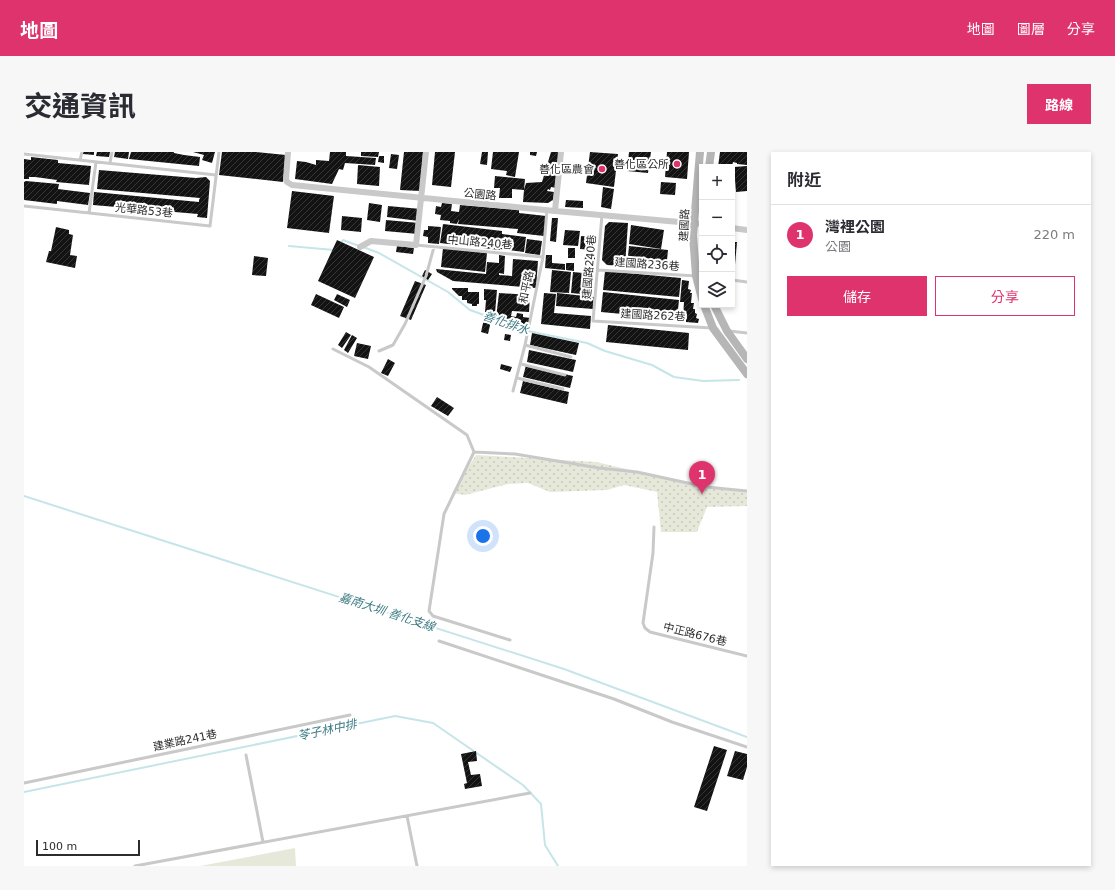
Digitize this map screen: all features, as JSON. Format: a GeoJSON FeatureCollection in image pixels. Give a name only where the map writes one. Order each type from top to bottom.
{"type":"FeatureCollection","features":[{"type":"Feature","properties":{"kind":"street","name":"公園路"},"geometry":{"type":"LineString","coordinates":[[288,152],[286,179],[287,182],[292,185],[698,224]]}},
{"type":"Feature","properties":{"kind":"street"},"geometry":{"type":"LineString","coordinates":[[360,247],[371,241],[416,245],[426,152]]}},
{"type":"Feature","properties":{"kind":"street"},"geometry":{"type":"LineString","coordinates":[[555,211],[561,152]]}},
{"type":"Feature","properties":{"kind":"street","name":"建國路"},"geometry":{"type":"LineString","coordinates":[[699,288],[696,276],[693,235],[698,224],[700,152]]}},
{"type":"Feature","properties":{"kind":"street"},"geometry":{"type":"LineString","coordinates":[[709,164],[710,152]]}},
{"type":"Feature","properties":{"kind":"street"},"geometry":{"type":"LineString","coordinates":[[735,228],[747,230]]}},
{"type":"Feature","properties":{"kind":"street"},"geometry":{"type":"LineString","coordinates":[[705,308],[712,328],[747,374]]}},
{"type":"Feature","properties":{"kind":"street"},"geometry":{"type":"LineString","coordinates":[[716,308],[727,331],[747,359]]}},
{"type":"Feature","properties":{"kind":"lane"},"geometry":{"type":"LineString","coordinates":[[80,160],[82,152]]}},
{"type":"Feature","properties":{"kind":"lane"},"geometry":{"type":"LineString","coordinates":[[110,163],[112,152]]}},
{"type":"Feature","properties":{"kind":"lane"},"geometry":{"type":"LineString","coordinates":[[24,154],[216,174],[219,152]]}},
{"type":"Feature","properties":{"kind":"lane"},"geometry":{"type":"LineString","coordinates":[[89,213],[96,162]]}},
{"type":"Feature","properties":{"kind":"lane","name":"光華路53巷"},"geometry":{"type":"LineString","coordinates":[[24,206],[210,226],[216,174]]}},
{"type":"Feature","properties":{"kind":"lane","name":"和平路"},"geometry":{"type":"LineString","coordinates":[[513,391],[521,364],[543,257],[547,210]]}},
{"type":"Feature","properties":{"kind":"lane","name":"建國路240巷"},"geometry":{"type":"LineString","coordinates":[[593,321],[602,215]]}},
{"type":"Feature","properties":{"kind":"lane","name":"中山路240巷"},"geometry":{"type":"LineString","coordinates":[[416,245],[543,257]]}},
{"type":"Feature","properties":{"kind":"lane"},"geometry":{"type":"LineString","coordinates":[[379,351],[393,345],[405,324],[424,283],[434,247]]}},
{"type":"Feature","properties":{"kind":"lane","name":"建國路236巷"},"geometry":{"type":"LineString","coordinates":[[598,270],[696,276]]}},
{"type":"Feature","properties":{"kind":"lane"},"geometry":{"type":"LineString","coordinates":[[735,280],[747,282]]}},
{"type":"Feature","properties":{"kind":"lane","name":"建國路262巷"},"geometry":{"type":"LineString","coordinates":[[593,321],[712,328]]}},
{"type":"Feature","properties":{"kind":"lane"},"geometry":{"type":"LineString","coordinates":[[727,331],[747,333]]}},
{"type":"Feature","properties":{"kind":"lane"},"geometry":{"type":"LineString","coordinates":[[525,345],[570,357]]}},
{"type":"Feature","properties":{"kind":"lane"},"geometry":{"type":"LineString","coordinates":[[333,349],[369,367],[466,435],[474,452]]}},
{"type":"Feature","properties":{"kind":"lane"},"geometry":{"type":"LineString","coordinates":[[521,364],[565,375]]}},
{"type":"Feature","properties":{"kind":"lane"},"geometry":{"type":"LineString","coordinates":[[517,378],[563,389]]}},
{"type":"Feature","properties":{"kind":"lane"},"geometry":{"type":"LineString","coordinates":[[474,452],[515,454],[599,468],[637,472],[713,488],[747,491]]}},
{"type":"Feature","properties":{"kind":"lane"},"geometry":{"type":"LineString","coordinates":[[474,452],[444,514],[429,611],[433,616],[510,640]]}},
{"type":"Feature","properties":{"kind":"lane","name":"中正路676巷"},"geometry":{"type":"LineString","coordinates":[[654,527],[653,553],[643,623],[645,628],[650,632],[747,656]]}},
{"type":"Feature","properties":{"kind":"lane"},"geometry":{"type":"LineString","coordinates":[[439,641],[614,699],[672,722],[747,747]]}},
{"type":"Feature","properties":{"kind":"lane","name":"建業路241巷"},"geometry":{"type":"LineString","coordinates":[[24,783],[350,715]]}},
{"type":"Feature","properties":{"kind":"lane"},"geometry":{"type":"LineString","coordinates":[[246,755],[263,842]]}},
{"type":"Feature","properties":{"kind":"lane"},"geometry":{"type":"LineString","coordinates":[[135,866],[530,793]]}},
{"type":"Feature","properties":{"kind":"lane"},"geometry":{"type":"LineString","coordinates":[[407,816],[417,866]]}},
{"type":"Feature","properties":{"kind":"shaded area"},"geometry":{"type":"Polygon","coordinates":[[[476,455],[596,462],[683,482],[747,491],[747,506],[707,507],[697,532],[661,532],[657,492],[624,485],[607,490],[550,492],[528,483],[508,484],[465,495],[452,493],[476,455]]]}},
{"type":"Feature","properties":{"kind":"shaded area"},"geometry":{"type":"Polygon","coordinates":[[[295,848],[296,866],[200,866],[295,848]]]}},
{"type":"Feature","properties":{"kind":"building"},"geometry":{"type":"Polygon","coordinates":[[[83,152],[94,152],[94,155],[83,154],[83,152]]]}},
{"type":"Feature","properties":{"kind":"building"},"geometry":{"type":"Polygon","coordinates":[[[97,152],[110,152],[109,157],[96,156],[97,152]]]}},
{"type":"Feature","properties":{"kind":"building"},"geometry":{"type":"Polygon","coordinates":[[[115,152],[129,152],[128,159],[114,157],[115,152]]]}},
{"type":"Feature","properties":{"kind":"building"},"geometry":{"type":"Polygon","coordinates":[[[131,152],[174,152],[200,157],[199,166],[129,159],[131,152]]]}},
{"type":"Feature","properties":{"kind":"building"},"geometry":{"type":"Polygon","coordinates":[[[193,152],[215,152],[212,163],[202,160],[204,155],[193,152]]]}},
{"type":"Feature","properties":{"kind":"building"},"geometry":{"type":"Polygon","coordinates":[[[222,152],[256,152],[286,155],[283,182],[219,175],[222,152]]]}},
{"type":"Feature","properties":{"kind":"building"},"geometry":{"type":"Polygon","coordinates":[[[330,152],[346,152],[346,156],[376,158],[375,165],[345,163],[343,170],[339,169],[332,184],[295,179],[297,161],[316,165],[316,160],[329,161],[330,152]]]}},
{"type":"Feature","properties":{"kind":"building"},"geometry":{"type":"Polygon","coordinates":[[[361,152],[379,152],[378,157],[361,156],[361,152]]]}},
{"type":"Feature","properties":{"kind":"building"},"geometry":{"type":"Polygon","coordinates":[[[404,152],[423,152],[420,191],[400,190],[404,152]]]}},
{"type":"Feature","properties":{"kind":"building"},"geometry":{"type":"Polygon","coordinates":[[[435,152],[455,152],[451,187],[432,185],[435,152]]]}},
{"type":"Feature","properties":{"kind":"building"},"geometry":{"type":"Polygon","coordinates":[[[482,152],[488,152],[487,165],[480,164],[482,152]]]}},
{"type":"Feature","properties":{"kind":"building"},"geometry":{"type":"Polygon","coordinates":[[[493,152],[519,152],[515,177],[506,175],[507,171],[491,169],[493,152]]]}},
{"type":"Feature","properties":{"kind":"building"},"geometry":{"type":"Polygon","coordinates":[[[530,152],[537,152],[536,156],[530,155],[530,152]]]}},
{"type":"Feature","properties":{"kind":"building"},"geometry":{"type":"Polygon","coordinates":[[[551,152],[559,152],[556,188],[551,187],[550,190],[548,189],[547,191],[554,192],[553,200],[548,203],[523,202],[526,183],[542,182],[551,152]]]}},
{"type":"Feature","properties":{"kind":"building","name":"善化區農會"},"geometry":{"type":"Polygon","coordinates":[[[590,152],[618,154],[614,187],[586,183],[590,152]]]}},
{"type":"Feature","properties":{"kind":"building"},"geometry":{"type":"Polygon","coordinates":[[[629,152],[651,152],[648,173],[627,171],[629,152]]]}},
{"type":"Feature","properties":{"kind":"building","name":"善化區公所"},"geometry":{"type":"Polygon","coordinates":[[[667,152],[689,152],[687,179],[665,177],[667,152]]]}},
{"type":"Feature","properties":{"kind":"building"},"geometry":{"type":"Polygon","coordinates":[[[720,152],[747,152],[747,165],[733,162],[733,164],[718,164],[720,152]]]}},
{"type":"Feature","properties":{"kind":"building"},"geometry":{"type":"Polygon","coordinates":[[[391,154],[399,155],[397,169],[389,168],[391,154]]]}},
{"type":"Feature","properties":{"kind":"building"},"geometry":{"type":"Polygon","coordinates":[[[379,156],[384,156],[384,163],[378,162],[379,156]]]}},
{"type":"Feature","properties":{"kind":"building"},"geometry":{"type":"Polygon","coordinates":[[[31,157],[58,160],[58,163],[91,166],[89,185],[56,182],[57,180],[35,177],[24,179],[24,159],[31,160],[31,157]]]}},
{"type":"Feature","properties":{"kind":"building"},"geometry":{"type":"Polygon","coordinates":[[[358,165],[380,167],[379,186],[357,184],[358,165]]]}},
{"type":"Feature","properties":{"kind":"building"},"geometry":{"type":"Polygon","coordinates":[[[747,166],[747,191],[736,192],[735,167],[747,166]]]}},
{"type":"Feature","properties":{"kind":"building"},"geometry":{"type":"Polygon","coordinates":[[[99,170],[196,178],[206,177],[210,181],[207,218],[197,217],[198,214],[93,205],[94,192],[199,202],[200,198],[97,189],[99,170]]]}},
{"type":"Feature","properties":{"kind":"building"},"geometry":{"type":"Polygon","coordinates":[[[495,176],[525,179],[524,190],[512,189],[512,198],[499,198],[500,188],[494,188],[495,176]]]}},
{"type":"Feature","properties":{"kind":"building"},"geometry":{"type":"Polygon","coordinates":[[[24,182],[59,184],[58,189],[90,193],[88,205],[57,201],[57,204],[24,200],[24,182]]]}},
{"type":"Feature","properties":{"kind":"building"},"geometry":{"type":"Polygon","coordinates":[[[661,182],[676,183],[675,195],[660,194],[661,182]]]}},
{"type":"Feature","properties":{"kind":"building"},"geometry":{"type":"Polygon","coordinates":[[[603,187],[614,189],[611,209],[601,207],[603,187]]]}},
{"type":"Feature","properties":{"kind":"building"},"geometry":{"type":"Polygon","coordinates":[[[292,191],[334,196],[329,233],[287,228],[292,191]]]}},
{"type":"Feature","properties":{"kind":"building"},"geometry":{"type":"Polygon","coordinates":[[[566,200],[583,201],[583,208],[565,207],[566,200]]]}},
{"type":"Feature","properties":{"kind":"building"},"geometry":{"type":"Polygon","coordinates":[[[369,203],[382,205],[380,222],[367,220],[369,203]]]}},
{"type":"Feature","properties":{"kind":"building"},"geometry":{"type":"Polygon","coordinates":[[[442,203],[452,204],[451,211],[459,212],[460,205],[519,210],[519,213],[546,216],[544,236],[517,233],[518,229],[458,224],[459,219],[457,224],[450,223],[450,221],[440,220],[441,215],[435,214],[436,206],[441,207],[442,203]]]}},
{"type":"Feature","properties":{"kind":"building"},"geometry":{"type":"Polygon","coordinates":[[[388,206],[421,209],[419,221],[387,217],[388,206]]]}},
{"type":"Feature","properties":{"kind":"building"},"geometry":{"type":"Polygon","coordinates":[[[342,216],[362,218],[361,232],[341,230],[342,216]]]}},
{"type":"Feature","properties":{"kind":"building"},"geometry":{"type":"Polygon","coordinates":[[[552,218],[558,218],[556,242],[550,241],[552,218]]]}},
{"type":"Feature","properties":{"kind":"building"},"geometry":{"type":"Polygon","coordinates":[[[386,220],[419,223],[418,234],[385,231],[386,220]]]}},
{"type":"Feature","properties":{"kind":"building"},"geometry":{"type":"Polygon","coordinates":[[[609,222],[628,223],[625,266],[607,265],[602,260],[605,226],[609,222]]]}},
{"type":"Feature","properties":{"kind":"building"},"geometry":{"type":"Polygon","coordinates":[[[443,224],[502,231],[502,234],[526,237],[524,252],[440,243],[443,224]]]}},
{"type":"Feature","properties":{"kind":"building"},"geometry":{"type":"Polygon","coordinates":[[[631,225],[664,230],[661,249],[629,244],[631,225]]]}},
{"type":"Feature","properties":{"kind":"building"},"geometry":{"type":"Polygon","coordinates":[[[428,226],[441,227],[439,244],[428,243],[428,237],[423,236],[424,230],[428,230],[428,226]]]}},
{"type":"Feature","properties":{"kind":"building"},"geometry":{"type":"Polygon","coordinates":[[[56,227],[69,230],[69,234],[73,235],[70,255],[77,256],[75,268],[46,262],[49,251],[51,251],[56,227]]]}},
{"type":"Feature","properties":{"kind":"building"},"geometry":{"type":"Polygon","coordinates":[[[565,230],[580,231],[578,246],[563,245],[565,230]]]}},
{"type":"Feature","properties":{"kind":"building"},"geometry":{"type":"Polygon","coordinates":[[[581,236],[595,237],[594,250],[580,249],[581,236]]]}},
{"type":"Feature","properties":{"kind":"building"},"geometry":{"type":"Polygon","coordinates":[[[527,239],[542,241],[540,255],[525,253],[527,239]]]}},
{"type":"Feature","properties":{"kind":"building"},"geometry":{"type":"Polygon","coordinates":[[[337,240],[374,257],[355,298],[318,281],[337,240]]]}},
{"type":"Feature","properties":{"kind":"building"},"geometry":{"type":"Polygon","coordinates":[[[735,242],[737,242],[735,265],[735,242]]]}},
{"type":"Feature","properties":{"kind":"building"},"geometry":{"type":"Polygon","coordinates":[[[397,246],[414,248],[413,254],[396,252],[397,246]]]}},
{"type":"Feature","properties":{"kind":"building"},"geometry":{"type":"Polygon","coordinates":[[[629,246],[668,250],[666,270],[627,266],[629,246]]]}},
{"type":"Feature","properties":{"kind":"building"},"geometry":{"type":"Polygon","coordinates":[[[443,248],[487,253],[485,272],[441,267],[443,248]]]}},
{"type":"Feature","properties":{"kind":"building"},"geometry":{"type":"Polygon","coordinates":[[[568,248],[575,248],[575,258],[568,258],[568,248]]]}},
{"type":"Feature","properties":{"kind":"building"},"geometry":{"type":"Polygon","coordinates":[[[499,255],[505,256],[504,274],[499,273],[499,275],[512,276],[513,259],[538,261],[536,288],[453,281],[437,272],[436,269],[486,274],[487,262],[499,263],[499,255]]]}},
{"type":"Feature","properties":{"kind":"building"},"geometry":{"type":"Polygon","coordinates":[[[546,255],[552,255],[552,263],[565,264],[565,270],[545,268],[546,255]]]}},
{"type":"Feature","properties":{"kind":"building"},"geometry":{"type":"Polygon","coordinates":[[[254,256],[268,258],[266,276],[252,275],[254,256]]]}},
{"type":"Feature","properties":{"kind":"building"},"geometry":{"type":"Polygon","coordinates":[[[585,256],[595,257],[594,270],[584,270],[585,256]]]}},
{"type":"Feature","properties":{"kind":"building"},"geometry":{"type":"Polygon","coordinates":[[[566,263],[574,263],[574,271],[566,270],[566,263]]]}},
{"type":"Feature","properties":{"kind":"building"},"geometry":{"type":"Polygon","coordinates":[[[425,270],[432,274],[428,280],[422,276],[425,270]]]}},
{"type":"Feature","properties":{"kind":"building"},"geometry":{"type":"Polygon","coordinates":[[[552,270],[571,272],[569,293],[550,292],[552,270]]]}},
{"type":"Feature","properties":{"kind":"building"},"geometry":{"type":"Polygon","coordinates":[[[605,271],[681,278],[679,297],[603,290],[605,271]]]}},
{"type":"Feature","properties":{"kind":"building"},"geometry":{"type":"Polygon","coordinates":[[[573,272],[593,274],[591,295],[571,293],[573,272]]]}},
{"type":"Feature","properties":{"kind":"building"},"geometry":{"type":"Polygon","coordinates":[[[682,280],[689,281],[688,289],[691,290],[690,293],[692,293],[691,303],[694,303],[693,309],[695,309],[695,313],[697,314],[696,318],[699,319],[698,323],[686,322],[686,317],[683,317],[684,302],[680,302],[682,280]]]}},
{"type":"Feature","properties":{"kind":"building"},"geometry":{"type":"Polygon","coordinates":[[[415,281],[426,285],[411,320],[400,316],[415,281]]]}},
{"type":"Feature","properties":{"kind":"building"},"geometry":{"type":"Polygon","coordinates":[[[452,288],[468,288],[468,292],[479,292],[479,304],[477,304],[477,306],[472,306],[472,304],[467,303],[467,300],[462,300],[462,296],[459,296],[452,288]]]}},
{"type":"Feature","properties":{"kind":"building"},"geometry":{"type":"Polygon","coordinates":[[[484,289],[497,290],[495,313],[485,312],[486,300],[484,300],[484,289]]]}},
{"type":"Feature","properties":{"kind":"building"},"geometry":{"type":"Polygon","coordinates":[[[603,292],[679,300],[677,319],[601,312],[603,292]]]}},
{"type":"Feature","properties":{"kind":"building"},"geometry":{"type":"Polygon","coordinates":[[[499,293],[530,295],[529,312],[512,311],[511,316],[516,317],[517,313],[523,314],[523,317],[530,318],[529,324],[523,326],[523,323],[510,323],[510,320],[507,320],[506,322],[500,321],[501,319],[496,318],[499,293]]]}},
{"type":"Feature","properties":{"kind":"building"},"geometry":{"type":"Polygon","coordinates":[[[544,293],[556,294],[554,313],[591,316],[590,329],[541,324],[544,293]]]}},
{"type":"Feature","properties":{"kind":"building"},"geometry":{"type":"Polygon","coordinates":[[[557,293],[594,297],[593,309],[556,306],[557,293]]]}},
{"type":"Feature","properties":{"kind":"building"},"geometry":{"type":"Polygon","coordinates":[[[316,294],[344,307],[339,318],[311,305],[316,294]]]}},
{"type":"Feature","properties":{"kind":"building"},"geometry":{"type":"Polygon","coordinates":[[[337,294],[350,300],[347,307],[334,300],[337,294]]]}},
{"type":"Feature","properties":{"kind":"building"},"geometry":{"type":"Polygon","coordinates":[[[484,319],[491,321],[488,334],[481,332],[484,319]]]}},
{"type":"Feature","properties":{"kind":"building"},"geometry":{"type":"Polygon","coordinates":[[[608,325],[689,333],[688,350],[606,342],[608,325]]]}},
{"type":"Feature","properties":{"kind":"building"},"geometry":{"type":"Polygon","coordinates":[[[346,332],[351,335],[342,348],[338,345],[346,332]]]}},
{"type":"Feature","properties":{"kind":"building"},"geometry":{"type":"Polygon","coordinates":[[[532,333],[579,343],[576,355],[530,345],[532,333]]]}},
{"type":"Feature","properties":{"kind":"building"},"geometry":{"type":"Polygon","coordinates":[[[505,334],[511,335],[510,341],[504,340],[505,334]]]}},
{"type":"Feature","properties":{"kind":"building"},"geometry":{"type":"Polygon","coordinates":[[[352,335],[357,338],[348,353],[344,350],[352,335]]]}},
{"type":"Feature","properties":{"kind":"building"},"geometry":{"type":"Polygon","coordinates":[[[357,343],[371,346],[368,359],[354,356],[357,343]]]}},
{"type":"Feature","properties":{"kind":"building"},"geometry":{"type":"Polygon","coordinates":[[[529,350],[576,360],[573,372],[527,362],[529,350]]]}},
{"type":"Feature","properties":{"kind":"building"},"geometry":{"type":"Polygon","coordinates":[[[388,359],[395,363],[388,376],[381,373],[388,359]]]}},
{"type":"Feature","properties":{"kind":"building"},"geometry":{"type":"Polygon","coordinates":[[[501,364],[512,367],[510,372],[500,369],[501,364]]]}},
{"type":"Feature","properties":{"kind":"building"},"geometry":{"type":"Polygon","coordinates":[[[526,365],[573,376],[570,388],[523,377],[526,365]]]}},
{"type":"Feature","properties":{"kind":"building"},"geometry":{"type":"Polygon","coordinates":[[[523,381],[569,392],[567,404],[520,393],[523,381]]]}},
{"type":"Feature","properties":{"kind":"building"},"geometry":{"type":"Polygon","coordinates":[[[437,397],[454,408],[448,416],[431,406],[437,397]]]}},
{"type":"Feature","properties":{"kind":"building"},"geometry":{"type":"Polygon","coordinates":[[[714,746],[727,750],[707,811],[694,807],[714,746]]]}},
{"type":"Feature","properties":{"kind":"building"},"geometry":{"type":"Polygon","coordinates":[[[476,751],[477,761],[468,762],[471,775],[480,774],[482,786],[465,789],[464,784],[467,783],[461,754],[476,751]]]}},
{"type":"Feature","properties":{"kind":"building"},"geometry":{"type":"Polygon","coordinates":[[[735,751],[747,754],[747,767],[743,780],[727,776],[735,751]]]}},
{"type":"Feature","properties":{"kind":"waterway","name":"善化排水"},"geometry":{"type":"LineString","coordinates":[[340,244],[343,240],[359,246]]}},
{"type":"Feature","properties":{"kind":"waterway","name":"善化排水"},"geometry":{"type":"LineString","coordinates":[[289,246],[334,250]]}},
{"type":"Feature","properties":{"kind":"waterway","name":"善化排水"},"geometry":{"type":"LineString","coordinates":[[363,247],[379,253],[448,292],[470,310],[528,331],[587,343],[605,351],[652,365],[674,377],[703,381],[739,380]]}},
{"type":"Feature","properties":{"kind":"waterway","name":"嘉南大圳 善化支線"},"geometry":{"type":"LineString","coordinates":[[24,496],[564,669],[747,737]]}},
{"type":"Feature","properties":{"kind":"waterway","name":"苓子林中排"},"geometry":{"type":"LineString","coordinates":[[24,792],[395,716],[433,723],[523,785],[541,804],[545,845],[558,866]]}},
{"type":"Feature","properties":{"kind":"place","name":"善化區公所"},"geometry":{"type":"Point","coordinates":[677,164]}},
{"type":"Feature","properties":{"kind":"place","name":"善化區農會"},"geometry":{"type":"Point","coordinates":[602,169]}},
{"type":"Feature","properties":{"kind":"place","name":"灣裡公園"},"geometry":{"type":"Point","coordinates":[702,494]}}]}
